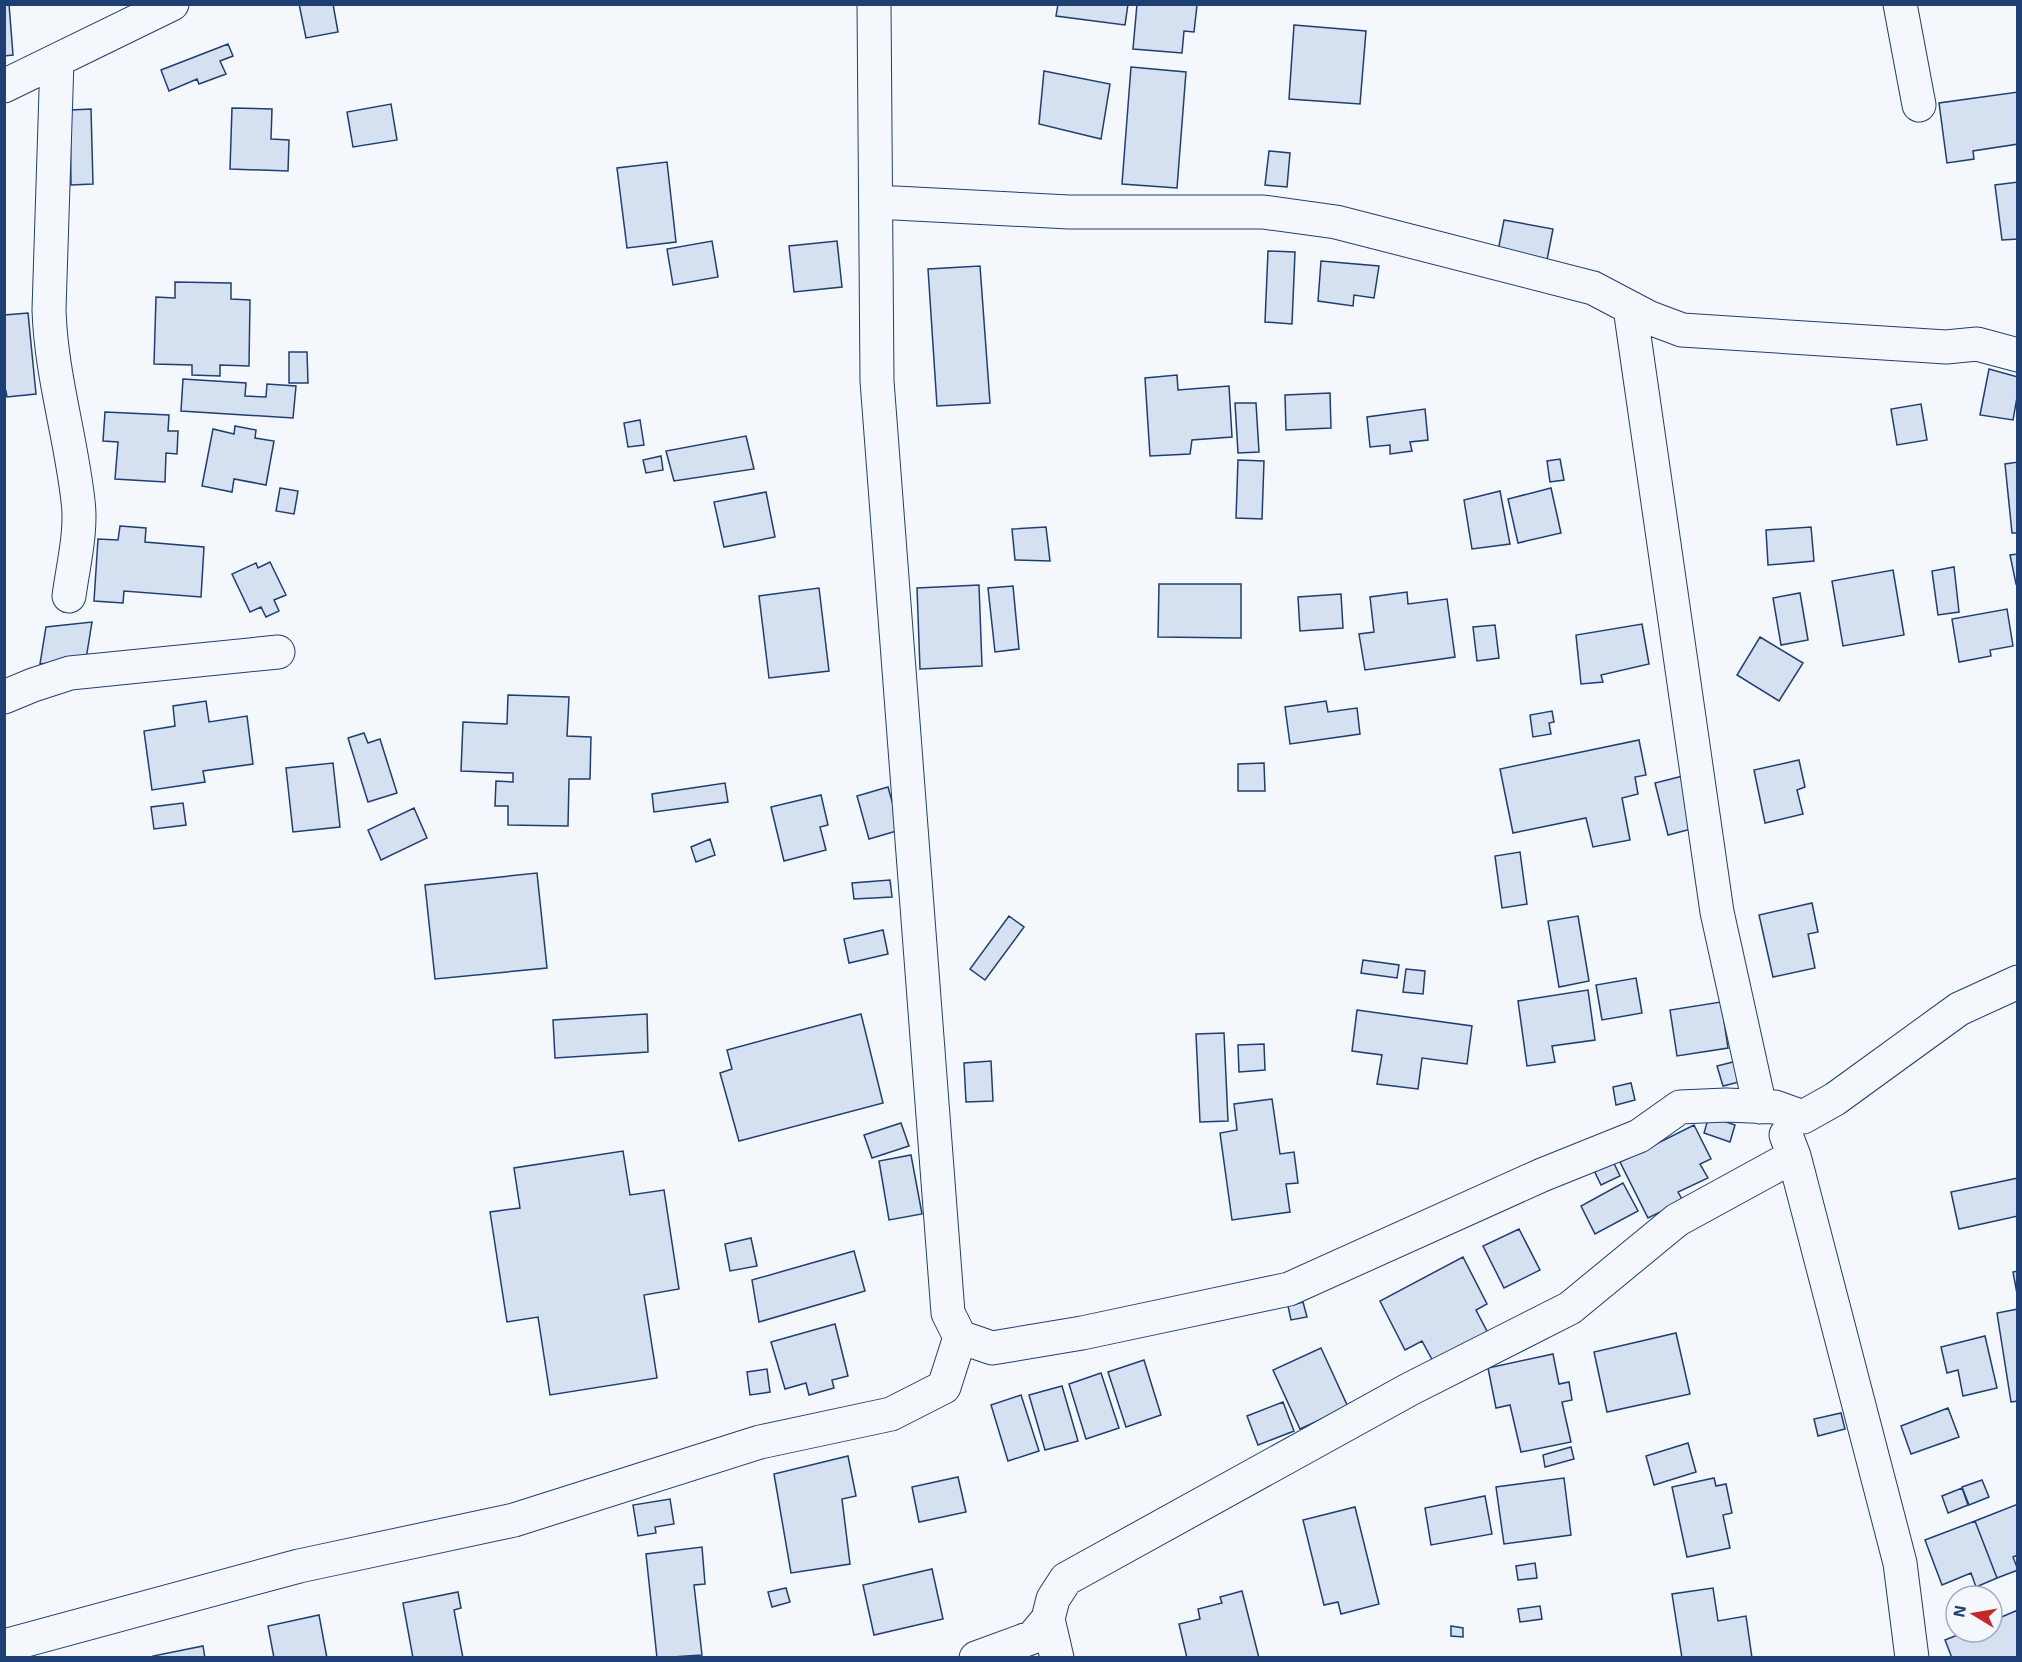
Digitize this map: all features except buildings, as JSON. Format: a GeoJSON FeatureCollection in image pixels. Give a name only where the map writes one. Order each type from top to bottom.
{"type":"FeatureCollection","features":[{"type":"Feature","properties":{"kind":"street"},"geometry":{"type":"LineString","coordinates":[[4,86],[172,4]]}},
{"type":"Feature","properties":{"kind":"street"},"geometry":{"type":"LineString","coordinates":[[4,1646],[299,1566],[514,1520],[759,1442],[891,1414],[944,1388],[960,1337],[948,1312],[877,381],[874,4]]}},
{"type":"Feature","properties":{"kind":"street"},"geometry":{"type":"LineString","coordinates":[[1900,4],[1919,105]]}},
{"type":"Feature","properties":{"kind":"street"},"geometry":{"type":"LineString","coordinates":[[57,60],[49,310],[50,338],[78,503],[77,534],[69,596]]}},
{"type":"Feature","properties":{"kind":"street"},"geometry":{"type":"LineString","coordinates":[[876,202],[1069,212],[1263,212],[1336,222],[1593,288],[1650,318],[1682,330],[1946,347],[1977,344],[2018,355]]}},
{"type":"Feature","properties":{"kind":"street"},"geometry":{"type":"LineString","coordinates":[[1630,308],[1717,912],[1768,1107],[1794,1156],[1900,1563],[1912,1658]]}},
{"type":"Feature","properties":{"kind":"street"},"geometry":{"type":"LineString","coordinates":[[4,697],[70,673],[278,652]]}},
{"type":"Feature","properties":{"kind":"street"},"geometry":{"type":"LineString","coordinates":[[960,1337],[992,1348],[1082,1333],[1289,1289],[1542,1175],[1639,1136],[1680,1107],[1726,1105],[1768,1107],[1803,1117],[1835,1099],[1959,1009],[2018,982]]}},
{"type":"Feature","properties":{"kind":"street"},"geometry":{"type":"LineString","coordinates":[[1057,1658],[1048,1620],[1053,1599],[1066,1579],[1410,1389],[1570,1308],[1677,1220],[1794,1156]]}},
{"type":"Feature","properties":{"kind":"street"},"geometry":{"type":"LineString","coordinates":[[976,1658],[1033,1637],[1048,1620]]}}]}
